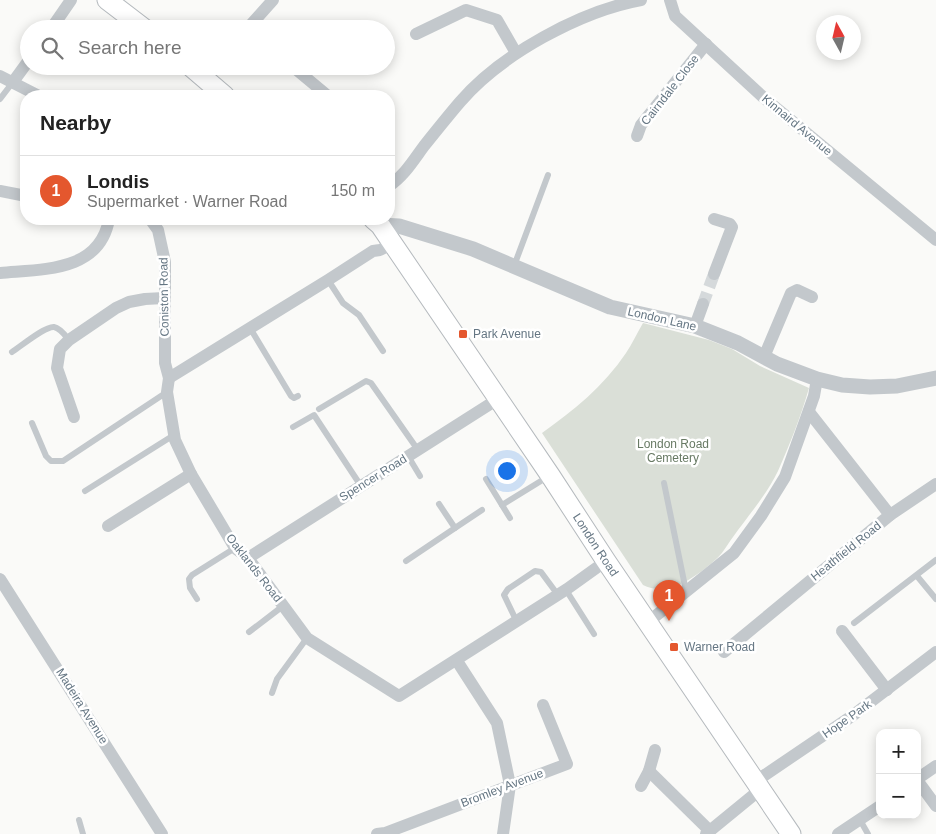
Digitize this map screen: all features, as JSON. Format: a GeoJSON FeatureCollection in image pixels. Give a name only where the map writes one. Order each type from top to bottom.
{"type":"FeatureCollection","features":[{"type":"Feature","properties":{"kind":"main road"},"geometry":{"type":"LineString","coordinates":[[108,0],[134,20]]}},
{"type":"Feature","properties":{"kind":"main road"},"geometry":{"type":"LineString","coordinates":[[206,75],[220,90]]}},
{"type":"Feature","properties":{"kind":"main road","name":"London Road"},"geometry":{"type":"LineString","coordinates":[[378,225],[550,475],[791,834]]}},
{"type":"Feature","properties":{"kind":"street"},"geometry":{"type":"LineString","coordinates":[[57,20],[71,0]]}},
{"type":"Feature","properties":{"kind":"street"},"geometry":{"type":"LineString","coordinates":[[255,20],[274,0]]}},
{"type":"Feature","properties":{"kind":"street"},"geometry":{"type":"LineString","coordinates":[[395,181],[403,174],[461,100],[484,77],[516,53],[574,23],[625,3],[642,0]]}},
{"type":"Feature","properties":{"kind":"street","name":"Kinnaird Avenue"},"geometry":{"type":"LineString","coordinates":[[670,0],[675,16],[763,97],[936,240]]}},
{"type":"Feature","properties":{"kind":"street"},"geometry":{"type":"LineString","coordinates":[[416,34],[466,10],[497,20],[516,53]]}},
{"type":"Feature","properties":{"kind":"street","name":"Cairndale Close"},"geometry":{"type":"LineString","coordinates":[[637,136],[641,125],[706,44]]}},
{"type":"Feature","properties":{"kind":"street"},"geometry":{"type":"LineString","coordinates":[[13,82],[20,72]]}},
{"type":"Feature","properties":{"kind":"street"},"geometry":{"type":"LineString","coordinates":[[303,75],[321,90]]}},
{"type":"Feature","properties":{"kind":"street"},"geometry":{"type":"LineString","coordinates":[[0,76],[28,90]]}},
{"type":"Feature","properties":{"kind":"street"},"geometry":{"type":"LineString","coordinates":[[0,191],[20,195]]}},
{"type":"Feature","properties":{"kind":"street"},"geometry":{"type":"LineString","coordinates":[[714,219],[730,224],[732,227],[714,274]]}},
{"type":"Feature","properties":{"kind":"street"},"geometry":{"type":"LineString","coordinates":[[0,273],[63,266],[82,259],[97,247],[106,232],[108,225]]}},
{"type":"Feature","properties":{"kind":"street","name":"Coniston Road"},"geometry":{"type":"LineString","coordinates":[[154,225],[158,230],[165,262],[165,363],[168,378]]}},
{"type":"Feature","properties":{"kind":"street","name":"London Lane"},"geometry":{"type":"LineString","coordinates":[[393,225],[473,250],[610,307],[695,326],[738,344],[778,364],[817,379],[842,385],[870,387],[896,386],[936,378]]}},
{"type":"Feature","properties":{"kind":"street"},"geometry":{"type":"LineString","coordinates":[[168,378],[373,251],[396,250],[421,233]]}},
{"type":"Feature","properties":{"kind":"street"},"geometry":{"type":"LineString","coordinates":[[764,357],[791,293],[797,290],[812,297]]}},
{"type":"Feature","properties":{"kind":"street"},"geometry":{"type":"LineString","coordinates":[[74,417],[57,368],[60,349],[69,340],[116,308],[137,300],[164,298]]}},
{"type":"Feature","properties":{"kind":"street"},"geometry":{"type":"LineString","coordinates":[[695,326],[703,304]]}},
{"type":"Feature","properties":{"kind":"street","name":"Oaklands Road"},"geometry":{"type":"LineString","coordinates":[[168,378],[167,392],[174,435],[191,474],[235,548],[248,558],[307,638],[399,696],[517,622],[606,561]]}},
{"type":"Feature","properties":{"kind":"street"},"geometry":{"type":"LineString","coordinates":[[648,622],[734,553],[761,516],[785,477],[809,412],[817,379]]}},
{"type":"Feature","properties":{"kind":"street","name":"Spencer Road"},"geometry":{"type":"LineString","coordinates":[[248,558],[498,399]]}},
{"type":"Feature","properties":{"kind":"street","name":"Heathfield Road"},"geometry":{"type":"LineString","coordinates":[[724,652],[890,515],[809,412]]}},
{"type":"Feature","properties":{"kind":"street"},"geometry":{"type":"LineString","coordinates":[[108,526],[191,474]]}},
{"type":"Feature","properties":{"kind":"street"},"geometry":{"type":"LineString","coordinates":[[890,515],[936,484]]}},
{"type":"Feature","properties":{"kind":"street","name":"Madeira Avenue"},"geometry":{"type":"LineString","coordinates":[[0,579],[162,834]]}},
{"type":"Feature","properties":{"kind":"street"},"geometry":{"type":"LineString","coordinates":[[842,631],[887,690]]}},
{"type":"Feature","properties":{"kind":"street","name":"Hope Park"},"geometry":{"type":"LineString","coordinates":[[708,833],[758,785],[936,652]]}},
{"type":"Feature","properties":{"kind":"street"},"geometry":{"type":"LineString","coordinates":[[457,660],[497,723],[510,785],[504,834]]}},
{"type":"Feature","properties":{"kind":"street","name":"Bromley Avenue"},"geometry":{"type":"LineString","coordinates":[[377,834],[385,833],[567,764],[543,705]]}},
{"type":"Feature","properties":{"kind":"street"},"geometry":{"type":"LineString","coordinates":[[641,786],[649,771],[655,750]]}},
{"type":"Feature","properties":{"kind":"street"},"geometry":{"type":"LineString","coordinates":[[921,776],[936,766]]}},
{"type":"Feature","properties":{"kind":"street"},"geometry":{"type":"LineString","coordinates":[[649,771],[708,833]]}},
{"type":"Feature","properties":{"kind":"street"},"geometry":{"type":"LineString","coordinates":[[921,785],[936,806]]}},
{"type":"Feature","properties":{"kind":"street"},"geometry":{"type":"LineString","coordinates":[[838,834],[876,809]]}},
{"type":"Feature","properties":{"kind":"lane"},"geometry":{"type":"LineString","coordinates":[[0,101],[13,82]]}},
{"type":"Feature","properties":{"kind":"lane"},"geometry":{"type":"LineString","coordinates":[[514,266],[548,175]]}},
{"type":"Feature","properties":{"kind":"lane"},"geometry":{"type":"LineString","coordinates":[[330,279],[343,303],[359,315],[382,351]]}},
{"type":"Feature","properties":{"kind":"lane"},"geometry":{"type":"LineString","coordinates":[[12,352],[47,328],[54,327],[62,331],[69,340]]}},
{"type":"Feature","properties":{"kind":"lane"},"geometry":{"type":"LineString","coordinates":[[250,328],[291,396],[294,398],[298,396]]}},
{"type":"Feature","properties":{"kind":"lane"},"geometry":{"type":"LineString","coordinates":[[319,410],[366,380],[371,383],[413,453],[420,476]]}},
{"type":"Feature","properties":{"kind":"lane"},"geometry":{"type":"LineString","coordinates":[[32,423],[46,456],[51,461],[63,461],[167,392]]}},
{"type":"Feature","properties":{"kind":"lane"},"geometry":{"type":"LineString","coordinates":[[293,427],[314,415],[361,486]]}},
{"type":"Feature","properties":{"kind":"lane"},"geometry":{"type":"LineString","coordinates":[[85,491],[174,435]]}},
{"type":"Feature","properties":{"kind":"lane"},"geometry":{"type":"LineString","coordinates":[[502,505],[550,475]]}},
{"type":"Feature","properties":{"kind":"lane"},"geometry":{"type":"LineString","coordinates":[[486,479],[510,518]]}},
{"type":"Feature","properties":{"kind":"lane"},"geometry":{"type":"LineString","coordinates":[[664,483],[686,592]]}},
{"type":"Feature","properties":{"kind":"lane"},"geometry":{"type":"LineString","coordinates":[[439,504],[455,528]]}},
{"type":"Feature","properties":{"kind":"lane"},"geometry":{"type":"LineString","coordinates":[[406,561],[482,510]]}},
{"type":"Feature","properties":{"kind":"lane"},"geometry":{"type":"LineString","coordinates":[[197,599],[190,588],[189,579],[192,575],[235,548]]}},
{"type":"Feature","properties":{"kind":"lane"},"geometry":{"type":"LineString","coordinates":[[854,623],[936,560]]}},
{"type":"Feature","properties":{"kind":"lane"},"geometry":{"type":"LineString","coordinates":[[517,622],[504,595],[508,589],[535,571],[542,572],[562,592],[594,634]]}},
{"type":"Feature","properties":{"kind":"lane"},"geometry":{"type":"LineString","coordinates":[[917,576],[936,599]]}},
{"type":"Feature","properties":{"kind":"lane"},"geometry":{"type":"LineString","coordinates":[[249,632],[283,606]]}},
{"type":"Feature","properties":{"kind":"lane"},"geometry":{"type":"LineString","coordinates":[[272,693],[277,679],[307,638]]}},
{"type":"Feature","properties":{"kind":"lane"},"geometry":{"type":"LineString","coordinates":[[79,820],[83,834]]}},
{"type":"Feature","properties":{"kind":"lane"},"geometry":{"type":"LineString","coordinates":[[860,820],[868,834]]}},
{"type":"Feature","properties":{"kind":"green space","name":"London Road Cemetery"},"geometry":{"type":"Polygon","coordinates":[[[643,323],[709,340],[732,349],[760,366],[809,388],[795,430],[774,480],[724,550],[717,559],[690,579],[681,584],[662,589],[643,585],[542,433],[598,387],[626,353],[643,323]]]}},
{"type":"Feature","properties":{"kind":"tunnel"},"geometry":{"type":"LineString","coordinates":[[703,304],[714,274]]}},
{"type":"Feature","properties":{"kind":"place","name":"Park Avenue"},"geometry":{"type":"Point","coordinates":[463,334]}},
{"type":"Feature","properties":{"kind":"place","name":"Londis"},"geometry":{"type":"Point","coordinates":[669,621]}},
{"type":"Feature","properties":{"kind":"place","name":"Warner Road"},"geometry":{"type":"Point","coordinates":[674,647]}}]}
